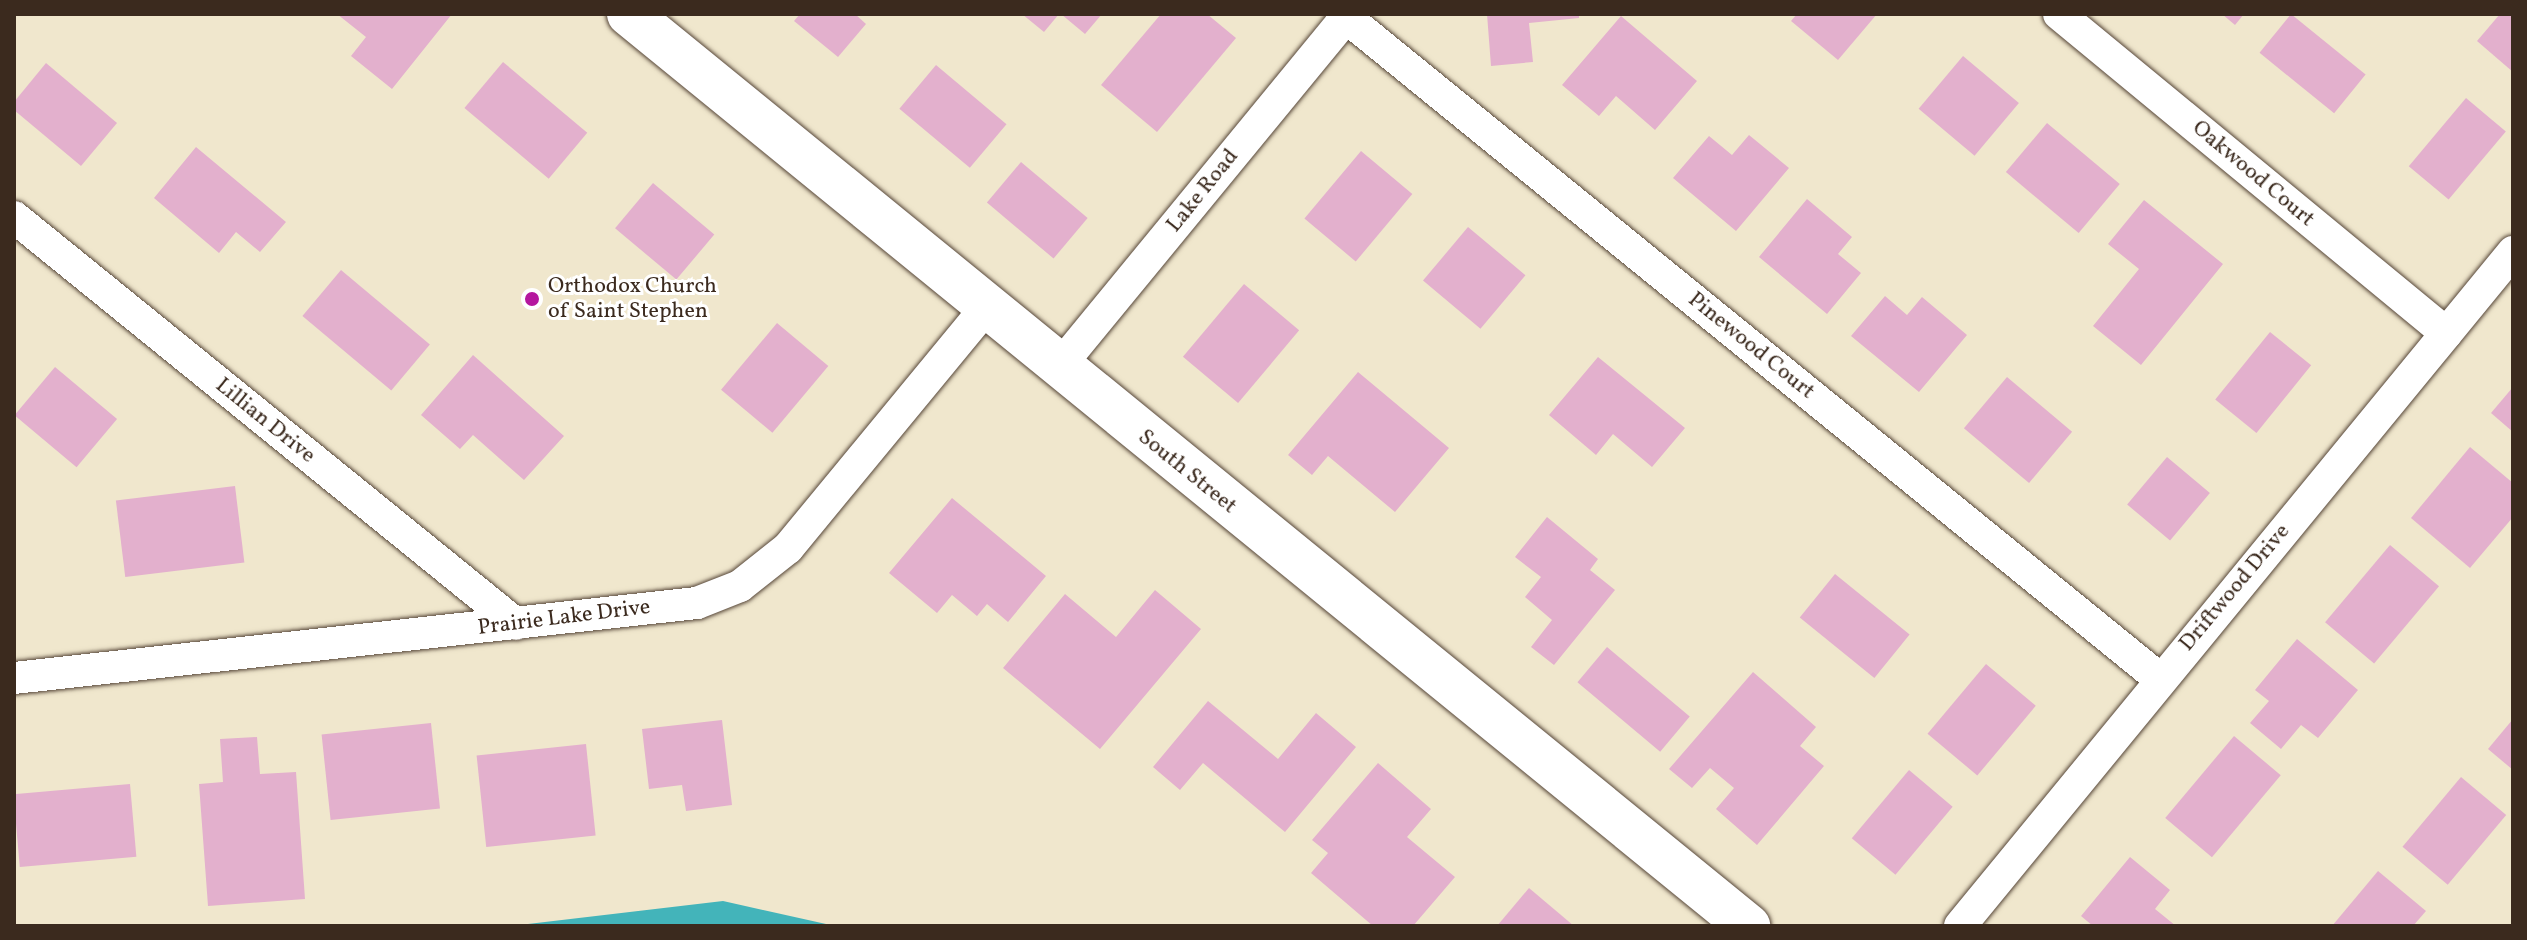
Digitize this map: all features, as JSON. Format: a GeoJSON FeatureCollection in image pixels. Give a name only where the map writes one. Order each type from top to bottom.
{"type":"FeatureCollection","features":[{"type":"Feature","properties":{"kind":"street","name":"South Street"},"geometry":{"type":"LineString","coordinates":[[629,14],[1058,368],[1748,926]]}},
{"type":"Feature","properties":{"kind":"street","name":"Oakwood Court"},"geometry":{"type":"LineString","coordinates":[[2059,14],[2446,333]]}},
{"type":"Feature","properties":{"kind":"street","name":"Lake Road"},"geometry":{"type":"LineString","coordinates":[[1058,368],[1346,15]]}},
{"type":"Feature","properties":{"kind":"street","name":"Pinewood Court"},"geometry":{"type":"LineString","coordinates":[[1346,15],[2160,679]]}},
{"type":"Feature","properties":{"kind":"street","name":"Lillian Drive"},"geometry":{"type":"LineString","coordinates":[[14,217],[516,624]]}},
{"type":"Feature","properties":{"kind":"street","name":"Driftwood Drive"},"geometry":{"type":"LineString","coordinates":[[1960,926],[2513,252]]}},
{"type":"Feature","properties":{"kind":"street","name":"Prairie Lake Drive"},"geometry":{"type":"LineString","coordinates":[[14,678],[697,603],[740,586],[788,548],[986,308]]}},
{"type":"Feature","properties":{"kind":"water"},"geometry":{"type":"Polygon","coordinates":[[[723,901],[835,926],[511,926],[723,901]]]}},
{"type":"Feature","properties":{"kind":"building"},"geometry":{"type":"Polygon","coordinates":[[[337,14],[452,14],[392,89],[351,56],[366,37],[337,14]]]}},
{"type":"Feature","properties":{"kind":"building"},"geometry":{"type":"Polygon","coordinates":[[[800,14],[855,14],[866,24],[838,57],[794,21],[800,14]]]}},
{"type":"Feature","properties":{"kind":"building"},"geometry":{"type":"Polygon","coordinates":[[[1022,14],[1059,14],[1044,32],[1022,14]]]}},
{"type":"Feature","properties":{"kind":"building"},"geometry":{"type":"Polygon","coordinates":[[[1061,14],[1102,14],[1085,34],[1061,14]]]}},
{"type":"Feature","properties":{"kind":"building"},"geometry":{"type":"Polygon","coordinates":[[[1161,14],[1207,14],[1236,38],[1157,132],[1101,85],[1161,14]]]}},
{"type":"Feature","properties":{"kind":"building"},"geometry":{"type":"Polygon","coordinates":[[[1487,14],[1579,14],[1579,18],[1529,23],[1533,62],[1491,66],[1487,14]]]}},
{"type":"Feature","properties":{"kind":"building"},"geometry":{"type":"Polygon","coordinates":[[[1797,14],[1877,14],[1838,60],[1791,21],[1797,14]]]}},
{"type":"Feature","properties":{"kind":"building"},"geometry":{"type":"Polygon","coordinates":[[[2222,14],[2244,14],[2235,25],[2222,14]]]}},
{"type":"Feature","properties":{"kind":"building"},"geometry":{"type":"Polygon","coordinates":[[[2291,14],[2366,74],[2334,113],[2260,53],[2291,14]]]}},
{"type":"Feature","properties":{"kind":"building"},"geometry":{"type":"Polygon","coordinates":[[[2500,14],[2513,14],[2513,72],[2477,41],[2500,14]]]}},
{"type":"Feature","properties":{"kind":"building"},"geometry":{"type":"Polygon","coordinates":[[[1621,16],[1697,81],[1655,130],[1616,96],[1599,116],[1562,85],[1621,16]]]}},
{"type":"Feature","properties":{"kind":"building"},"geometry":{"type":"Polygon","coordinates":[[[1963,56],[2019,103],[1975,156],[1919,109],[1963,56]]]}},
{"type":"Feature","properties":{"kind":"building"},"geometry":{"type":"Polygon","coordinates":[[[503,62],[587,133],[549,179],[464,108],[503,62]]]}},
{"type":"Feature","properties":{"kind":"building"},"geometry":{"type":"Polygon","coordinates":[[[46,63],[117,123],[81,166],[14,110],[14,102],[46,63]]]}},
{"type":"Feature","properties":{"kind":"building"},"geometry":{"type":"Polygon","coordinates":[[[936,65],[1006,124],[970,168],[899,109],[936,65]]]}},
{"type":"Feature","properties":{"kind":"building"},"geometry":{"type":"Polygon","coordinates":[[[2466,98],[2506,131],[2449,200],[2409,166],[2466,98]]]}},
{"type":"Feature","properties":{"kind":"building"},"geometry":{"type":"Polygon","coordinates":[[[2047,123],[2120,184],[2079,233],[2006,172],[2047,123]]]}},
{"type":"Feature","properties":{"kind":"building"},"geometry":{"type":"Polygon","coordinates":[[[1749,135],[1789,168],[1736,231],[1673,178],[1709,136],[1732,155],[1749,135]]]}},
{"type":"Feature","properties":{"kind":"building"},"geometry":{"type":"Polygon","coordinates":[[[196,147],[286,222],[260,252],[236,232],[219,253],[154,198],[196,147]]]}},
{"type":"Feature","properties":{"kind":"building"},"geometry":{"type":"Polygon","coordinates":[[[1361,151],[1412,194],[1356,261],[1304,218],[1361,151]]]}},
{"type":"Feature","properties":{"kind":"building"},"geometry":{"type":"Polygon","coordinates":[[[1021,162],[1088,218],[1054,259],[987,203],[1021,162]]]}},
{"type":"Feature","properties":{"kind":"building"},"geometry":{"type":"Polygon","coordinates":[[[653,183],[714,234],[676,280],[615,228],[653,183]]]}},
{"type":"Feature","properties":{"kind":"building"},"geometry":{"type":"Polygon","coordinates":[[[1807,199],[1852,237],[1838,254],[1861,273],[1827,314],[1759,257],[1807,199]]]}},
{"type":"Feature","properties":{"kind":"building"},"geometry":{"type":"Polygon","coordinates":[[[2144,200],[2223,264],[2141,365],[2093,326],[2139,269],[2108,244],[2144,200]]]}},
{"type":"Feature","properties":{"kind":"building"},"geometry":{"type":"Polygon","coordinates":[[[1468,227],[1525,275],[1480,329],[1423,281],[1468,227]]]}},
{"type":"Feature","properties":{"kind":"building"},"geometry":{"type":"Polygon","coordinates":[[[341,270],[430,345],[391,391],[302,316],[341,270]]]}},
{"type":"Feature","properties":{"kind":"building"},"geometry":{"type":"Polygon","coordinates":[[[1244,284],[1299,330],[1238,403],[1183,357],[1244,284]]]}},
{"type":"Feature","properties":{"kind":"building"},"geometry":{"type":"Polygon","coordinates":[[[1885,296],[1907,315],[1922,297],[1967,335],[1919,392],[1851,336],[1885,296]]]}},
{"type":"Feature","properties":{"kind":"building"},"geometry":{"type":"Polygon","coordinates":[[[777,323],[828,366],[772,433],[721,390],[777,323]]]}},
{"type":"Feature","properties":{"kind":"building"},"geometry":{"type":"Polygon","coordinates":[[[2270,332],[2311,365],[2256,433],[2215,400],[2270,332]]]}},
{"type":"Feature","properties":{"kind":"building"},"geometry":{"type":"Polygon","coordinates":[[[473,355],[564,436],[524,480],[473,435],[460,449],[421,415],[473,355]]]}},
{"type":"Feature","properties":{"kind":"building"},"geometry":{"type":"Polygon","coordinates":[[[1598,357],[1685,428],[1652,467],[1613,434],[1596,455],[1549,415],[1598,357]]]}},
{"type":"Feature","properties":{"kind":"building"},"geometry":{"type":"Polygon","coordinates":[[[55,367],[117,419],[77,467],[15,415],[55,367]]]}},
{"type":"Feature","properties":{"kind":"building"},"geometry":{"type":"Polygon","coordinates":[[[1358,372],[1449,448],[1395,512],[1328,456],[1312,475],[1288,455],[1358,372]]]}},
{"type":"Feature","properties":{"kind":"building"},"geometry":{"type":"Polygon","coordinates":[[[2007,377],[2072,432],[2029,483],[1964,428],[2007,377]]]}},
{"type":"Feature","properties":{"kind":"building"},"geometry":{"type":"Polygon","coordinates":[[[2513,387],[2513,432],[2491,413],[2513,387]]]}},
{"type":"Feature","properties":{"kind":"building"},"geometry":{"type":"Polygon","coordinates":[[[2470,447],[2513,483],[2513,517],[2470,568],[2411,518],[2470,447]]]}},
{"type":"Feature","properties":{"kind":"building"},"geometry":{"type":"Polygon","coordinates":[[[2167,457],[2210,493],[2170,540],[2127,504],[2167,457]]]}},
{"type":"Feature","properties":{"kind":"building"},"geometry":{"type":"Polygon","coordinates":[[[235,486],[244,562],[125,577],[116,501],[235,486]]]}},
{"type":"Feature","properties":{"kind":"building"},"geometry":{"type":"Polygon","coordinates":[[[952,498],[1046,576],[1008,622],[987,604],[977,616],[952,595],[937,613],[889,573],[952,498]]]}},
{"type":"Feature","properties":{"kind":"building"},"geometry":{"type":"Polygon","coordinates":[[[1547,517],[1598,559],[1590,570],[1615,590],[1554,665],[1531,647],[1552,620],[1525,597],[1541,577],[1515,557],[1547,517]]]}},
{"type":"Feature","properties":{"kind":"building"},"geometry":{"type":"Polygon","coordinates":[[[2390,545],[2439,586],[2374,664],[2325,622],[2390,545]]]}},
{"type":"Feature","properties":{"kind":"building"},"geometry":{"type":"Polygon","coordinates":[[[1835,574],[1910,634],[1874,678],[1800,618],[1835,574]]]}},
{"type":"Feature","properties":{"kind":"building"},"geometry":{"type":"Polygon","coordinates":[[[1155,590],[1201,629],[1100,749],[1003,668],[1065,594],[1116,637],[1155,590]]]}},
{"type":"Feature","properties":{"kind":"building"},"geometry":{"type":"Polygon","coordinates":[[[2297,639],[2358,690],[2318,738],[2301,725],[2281,749],[2250,723],[2269,701],[2255,690],[2297,639]]]}},
{"type":"Feature","properties":{"kind":"building"},"geometry":{"type":"Polygon","coordinates":[[[1607,647],[1690,716],[1660,752],[1577,682],[1607,647]]]}},
{"type":"Feature","properties":{"kind":"building"},"geometry":{"type":"Polygon","coordinates":[[[1986,664],[2036,706],[1977,775],[1928,734],[1986,664]]]}},
{"type":"Feature","properties":{"kind":"building"},"geometry":{"type":"Polygon","coordinates":[[[1753,672],[1816,727],[1800,746],[1824,766],[1757,845],[1716,809],[1734,788],[1710,768],[1692,788],[1669,769],[1753,672]]]}},
{"type":"Feature","properties":{"kind":"building"},"geometry":{"type":"Polygon","coordinates":[[[1208,701],[1278,759],[1316,713],[1356,747],[1285,832],[1203,763],[1180,790],[1153,767],[1208,701]]]}},
{"type":"Feature","properties":{"kind":"building"},"geometry":{"type":"Polygon","coordinates":[[[2513,719],[2513,770],[2488,749],[2513,719]]]}},
{"type":"Feature","properties":{"kind":"building"},"geometry":{"type":"Polygon","coordinates":[[[722,720],[732,805],[686,811],[682,785],[649,789],[642,729],[722,720]]]}},
{"type":"Feature","properties":{"kind":"building"},"geometry":{"type":"Polygon","coordinates":[[[431,723],[440,809],[331,820],[322,734],[431,723]]]}},
{"type":"Feature","properties":{"kind":"building"},"geometry":{"type":"Polygon","coordinates":[[[2234,736],[2281,775],[2212,857],[2165,818],[2234,736]]]}},
{"type":"Feature","properties":{"kind":"building"},"geometry":{"type":"Polygon","coordinates":[[[257,737],[260,774],[296,772],[305,899],[208,906],[199,784],[223,782],[220,739],[257,737]]]}},
{"type":"Feature","properties":{"kind":"building"},"geometry":{"type":"Polygon","coordinates":[[[586,744],[596,835],[486,847],[477,755],[586,744]]]}},
{"type":"Feature","properties":{"kind":"building"},"geometry":{"type":"Polygon","coordinates":[[[1378,763],[1431,809],[1407,837],[1455,877],[1413,926],[1373,926],[1311,873],[1328,853],[1312,840],[1378,763]]]}},
{"type":"Feature","properties":{"kind":"building"},"geometry":{"type":"Polygon","coordinates":[[[1909,770],[1953,807],[1895,875],[1852,838],[1909,770]]]}},
{"type":"Feature","properties":{"kind":"building"},"geometry":{"type":"Polygon","coordinates":[[[2461,777],[2506,815],[2448,885],[2403,847],[2461,777]]]}},
{"type":"Feature","properties":{"kind":"building"},"geometry":{"type":"Polygon","coordinates":[[[130,784],[136,857],[20,867],[14,794],[130,784]]]}},
{"type":"Feature","properties":{"kind":"building"},"geometry":{"type":"Polygon","coordinates":[[[2130,857],[2170,890],[2155,909],[2176,926],[2093,926],[2081,916],[2130,857]]]}},
{"type":"Feature","properties":{"kind":"building"},"geometry":{"type":"Polygon","coordinates":[[[2378,871],[2426,911],[2413,926],[2332,926],[2378,871]]]}},
{"type":"Feature","properties":{"kind":"building"},"geometry":{"type":"Polygon","coordinates":[[[1529,888],[1574,926],[1497,926],[1529,888]]]}},
{"type":"Feature","properties":{"kind":"place","name":"Orthodox Church of Saint Stephen"},"geometry":{"type":"Point","coordinates":[532,299]}}]}
